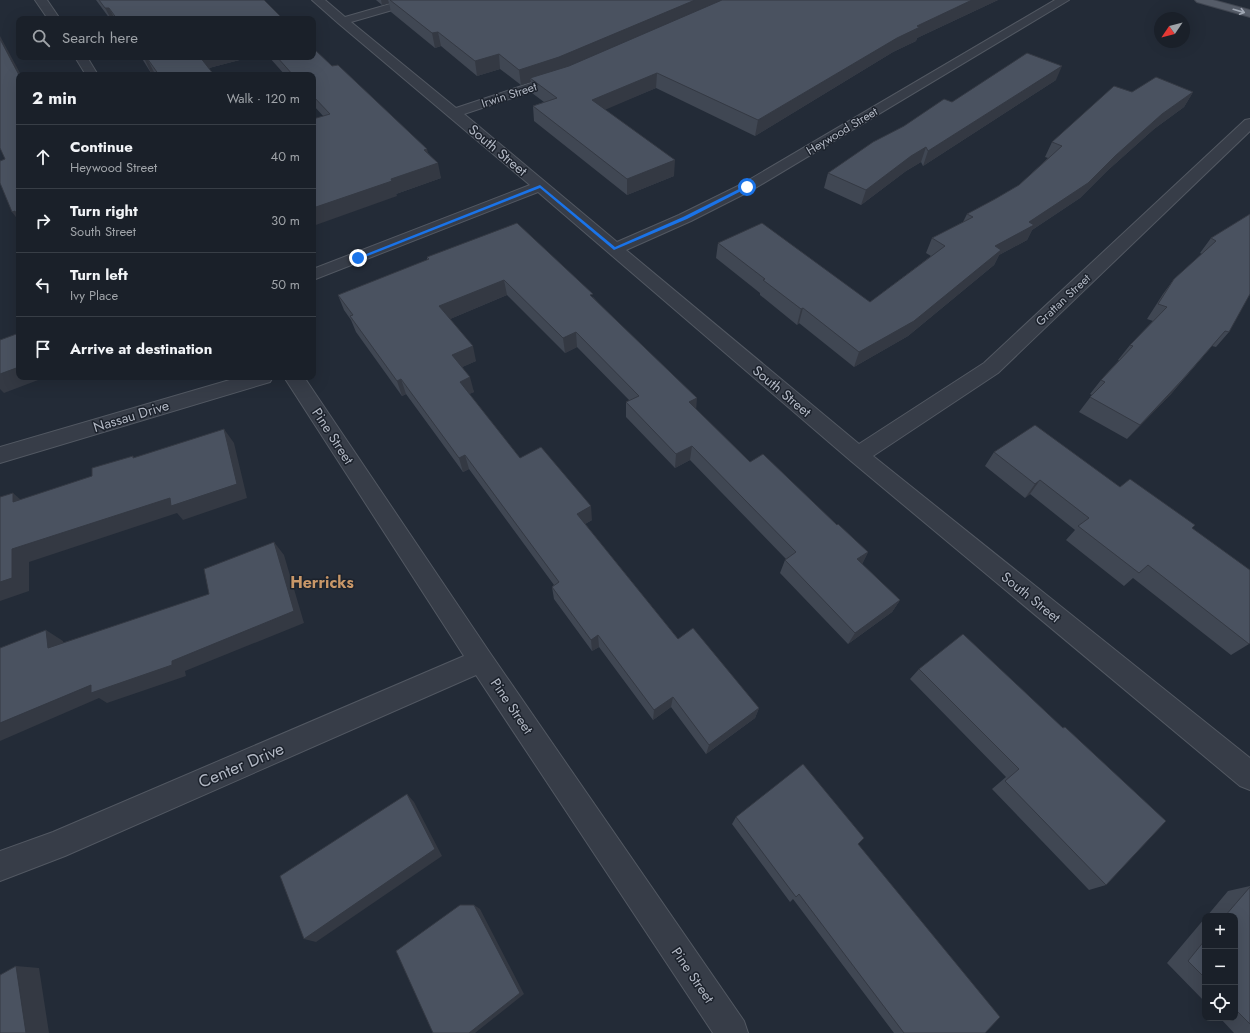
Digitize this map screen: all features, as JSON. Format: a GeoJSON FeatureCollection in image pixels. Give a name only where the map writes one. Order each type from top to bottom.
{"type":"FeatureCollection","features":[{"type":"Feature","properties":{"kind":"main road"},"geometry":{"type":"LineString","coordinates":[[1201,0],[1250,14]]}},
{"type":"Feature","properties":{"kind":"street"},"geometry":{"type":"LineString","coordinates":[[41,0],[52,16]]}},
{"type":"Feature","properties":{"kind":"street","name":"South Street"},"geometry":{"type":"LineString","coordinates":[[318,0],[454,113],[858,455],[1250,776]]}},
{"type":"Feature","properties":{"kind":"street"},"geometry":{"type":"LineString","coordinates":[[342,21],[416,0]]}},
{"type":"Feature","properties":{"kind":"street","name":"Heywood Street"},"geometry":{"type":"LineString","coordinates":[[614,249],[685,218],[747,187],[1063,0]]}},
{"type":"Feature","properties":{"kind":"street"},"geometry":{"type":"LineString","coordinates":[[83,60],[90,72]]}},
{"type":"Feature","properties":{"kind":"street","name":"Irwin Street"},"geometry":{"type":"LineString","coordinates":[[454,113],[572,73]]}},
{"type":"Feature","properties":{"kind":"street","name":"Grattan Street"},"geometry":{"type":"LineString","coordinates":[[858,455],[991,368],[1250,123]]}},
{"type":"Feature","properties":{"kind":"street"},"geometry":{"type":"LineString","coordinates":[[316,274],[540,186]]}},
{"type":"Feature","properties":{"kind":"street","name":"Nassau Drive"},"geometry":{"type":"LineString","coordinates":[[0,455],[252,380]]}},
{"type":"Feature","properties":{"kind":"street","name":"Pine Street"},"geometry":{"type":"LineString","coordinates":[[296,380],[481,661],[732,1033]]}},
{"type":"Feature","properties":{"kind":"street","name":"Center Drive"},"geometry":{"type":"LineString","coordinates":[[0,866],[55,846],[481,661]]}},
{"type":"Feature","properties":{"kind":"building"},"geometry":{"type":"Polygon","coordinates":[[[99,0],[264,0],[280,16],[115,16],[109,8],[105,8],[99,0]]]}},
{"type":"Feature","properties":{"kind":"building"},"geometry":{"type":"Polygon","coordinates":[[[390,0],[695,0],[559,57],[519,70],[499,54],[475,61],[438,32],[432,33],[390,0]]]}},
{"type":"Feature","properties":{"kind":"building"},"geometry":{"type":"Polygon","coordinates":[[[722,0],[972,0],[917,26],[920,27],[897,38],[758,120],[657,73],[592,100],[675,160],[627,179],[533,106],[557,98],[530,78],[569,66],[722,0]]]}},
{"type":"Feature","properties":{"kind":"building"},"geometry":{"type":"Polygon","coordinates":[[[0,39],[17,72],[16,72],[16,214],[15,211],[12,212],[0,183],[0,161],[5,159],[0,148],[0,39]]]}},
{"type":"Feature","properties":{"kind":"building"},"geometry":{"type":"Polygon","coordinates":[[[316,51],[332,66],[338,65],[427,149],[424,150],[438,163],[391,179],[392,181],[316,207],[316,118],[330,114],[316,99],[316,72],[290,72],[280,60],[316,60],[316,51]]]}},
{"type":"Feature","properties":{"kind":"building"},"geometry":{"type":"Polygon","coordinates":[[[1027,53],[1062,66],[928,151],[926,147],[911,156],[866,190],[828,173],[873,142],[904,126],[944,99],[952,102],[1027,53]]]}},
{"type":"Feature","properties":{"kind":"building"},"geometry":{"type":"Polygon","coordinates":[[[148,60],[202,60],[212,72],[157,72],[148,60]]]}},
{"type":"Feature","properties":{"kind":"building"},"geometry":{"type":"Polygon","coordinates":[[[1156,77],[1193,92],[1162,114],[1115,156],[1088,183],[1029,222],[1034,225],[995,246],[1001,250],[914,321],[859,352],[803,308],[801,309],[763,280],[765,279],[718,243],[762,223],[870,302],[945,246],[932,238],[973,217],[967,214],[1019,185],[1062,146],[1052,142],[1114,86],[1132,92],[1156,77]]]}},
{"type":"Feature","properties":{"kind":"building"},"geometry":{"type":"Polygon","coordinates":[[[1250,214],[1250,294],[1229,332],[1225,331],[1140,425],[1090,397],[1105,382],[1101,380],[1133,346],[1130,345],[1167,307],[1158,304],[1174,279],[1216,241],[1211,238],[1250,214]]]}},
{"type":"Feature","properties":{"kind":"building"},"geometry":{"type":"Polygon","coordinates":[[[517,223],[593,294],[590,295],[697,398],[689,402],[750,462],[763,454],[837,525],[838,524],[868,552],[857,559],[900,600],[855,633],[785,560],[796,552],[692,446],[676,454],[626,402],[639,396],[576,332],[563,338],[504,280],[439,306],[473,346],[452,355],[470,377],[460,382],[520,458],[541,447],[591,506],[577,514],[678,639],[693,628],[759,708],[709,745],[673,697],[654,710],[598,635],[591,640],[552,587],[559,582],[465,455],[459,458],[401,379],[397,381],[350,316],[353,315],[338,295],[429,259],[427,257],[517,223]]]}},
{"type":"Feature","properties":{"kind":"building"},"geometry":{"type":"Polygon","coordinates":[[[16,334],[16,368],[0,374],[0,340],[16,334]]]}},
{"type":"Feature","properties":{"kind":"building"},"geometry":{"type":"Polygon","coordinates":[[[1035,425],[1120,487],[1130,479],[1195,525],[1192,528],[1250,570],[1249,644],[1148,565],[1139,573],[1078,526],[1089,518],[1040,480],[1035,484],[994,452],[1035,425]]]}},
{"type":"Feature","properties":{"kind":"building"},"geometry":{"type":"Polygon","coordinates":[[[224,429],[237,484],[171,506],[170,498],[12,549],[12,578],[0,582],[0,497],[13,493],[13,502],[92,476],[92,468],[133,456],[133,458],[224,429]]]}},
{"type":"Feature","properties":{"kind":"building"},"geometry":{"type":"Polygon","coordinates":[[[274,542],[294,611],[172,661],[172,665],[91,693],[91,685],[0,723],[0,648],[46,630],[48,648],[209,594],[204,569],[274,542]]]}},
{"type":"Feature","properties":{"kind":"building"},"geometry":{"type":"Polygon","coordinates":[[[963,634],[1063,728],[1065,727],[1166,821],[1106,885],[1005,781],[1019,769],[919,669],[963,634]]]}},
{"type":"Feature","properties":{"kind":"building"},"geometry":{"type":"Polygon","coordinates":[[[803,764],[864,838],[858,844],[1000,1017],[985,1033],[904,1033],[799,894],[796,897],[736,817],[803,764]]]}},
{"type":"Feature","properties":{"kind":"building"},"geometry":{"type":"Polygon","coordinates":[[[407,794],[435,849],[304,939],[280,876],[407,794]]]}},
{"type":"Feature","properties":{"kind":"building"},"geometry":{"type":"Polygon","coordinates":[[[1250,887],[1250,1024],[1238,1012],[1238,913],[1228,913],[1250,887]]]}},
{"type":"Feature","properties":{"kind":"building"},"geometry":{"type":"Polygon","coordinates":[[[460,905],[474,905],[520,993],[469,1033],[433,1033],[396,951],[460,905]]]}},
{"type":"Feature","properties":{"kind":"building"},"geometry":{"type":"Polygon","coordinates":[[[1202,944],[1202,975],[1188,961],[1202,944]]]}},
{"type":"Feature","properties":{"kind":"building"},"geometry":{"type":"Polygon","coordinates":[[[16,966],[26,1033],[0,1033],[0,975],[16,966]]]}},
{"type":"Feature","properties":{"kind":"district","name":"Herricks"},"geometry":{"type":"Point","coordinates":[322,582]}},
{"type":"Feature","properties":{"kind":"route"},"geometry":{"type":"LineString","coordinates":[[358,258],[540,186],[614,249],[685,218],[747,187]]}}]}
